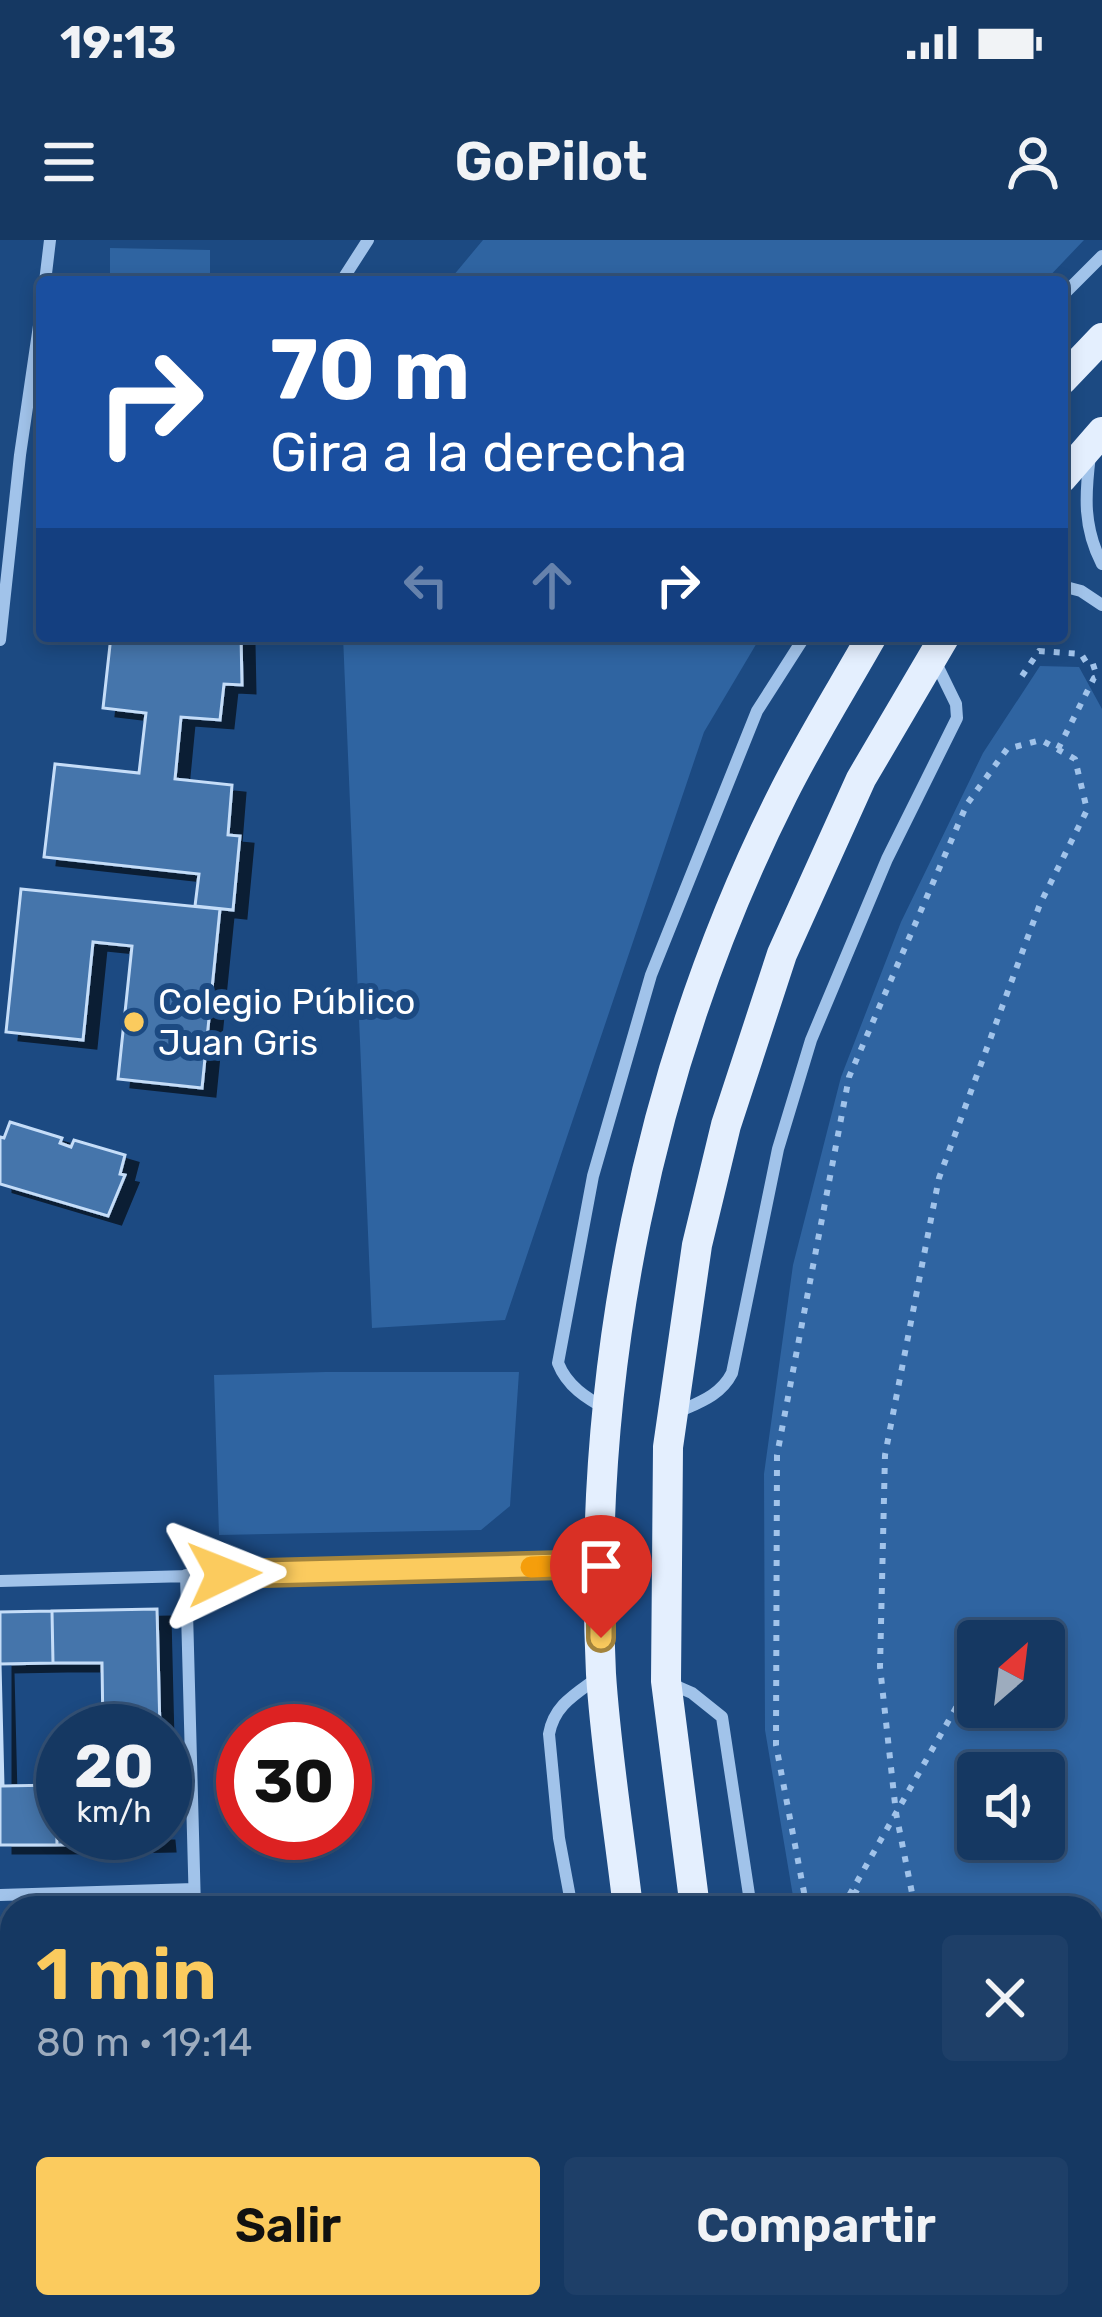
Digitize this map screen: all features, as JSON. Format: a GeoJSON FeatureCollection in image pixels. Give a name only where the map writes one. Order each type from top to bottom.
{"type":"FeatureCollection","features":[{"type":"Feature","properties":{"kind":"main road"},"geometry":{"type":"LineString","coordinates":[[1068,374],[1102,338]]}},
{"type":"Feature","properties":{"kind":"main road"},"geometry":{"type":"LineString","coordinates":[[1068,471],[1097,437]]}},
{"type":"Feature","properties":{"kind":"main road"},"geometry":{"type":"LineString","coordinates":[[627,1896],[602,1675],[601,1564],[608,1410],[643,1195],[700,992],[738,892],[783,794],[869,642]]}},
{"type":"Feature","properties":{"kind":"main road"},"geometry":{"type":"LineString","coordinates":[[693,1896],[666,1682],[667,1463],[698,1245],[752,1038],[825,853],[861,779],[939,646]]}},
{"type":"Feature","properties":{"kind":"street"},"geometry":{"type":"LineString","coordinates":[[46,276],[50,240]]}},
{"type":"Feature","properties":{"kind":"street"},"geometry":{"type":"LineString","coordinates":[[345,276],[368,240]]}},
{"type":"Feature","properties":{"kind":"street"},"geometry":{"type":"LineString","coordinates":[[1068,290],[1102,256]]}},
{"type":"Feature","properties":{"kind":"street"},"geometry":{"type":"LineString","coordinates":[[0,640],[14,455],[36,337]]}},
{"type":"Feature","properties":{"kind":"street"},"geometry":{"type":"LineString","coordinates":[[1097,437],[1084,515],[1102,564]]}},
{"type":"Feature","properties":{"kind":"street"},"geometry":{"type":"LineString","coordinates":[[1068,588],[1102,605]]}},
{"type":"Feature","properties":{"kind":"street"},"geometry":{"type":"LineString","coordinates":[[608,1410],[583,1396],[563,1376],[558,1363],[593,1176],[658,955],[757,711],[801,642]]}},
{"type":"Feature","properties":{"kind":"street"},"geometry":{"type":"LineString","coordinates":[[672,1415],[713,1396],[732,1373],[778,1149],[811,1040],[887,859],[953,731],[956,704],[939,646]]}},
{"type":"Feature","properties":{"kind":"street"},"geometry":{"type":"LineString","coordinates":[[0,1581],[601,1564]]}},
{"type":"Feature","properties":{"kind":"street"},"geometry":{"type":"LineString","coordinates":[[186,1575],[194,1896]]}},
{"type":"Feature","properties":{"kind":"street"},"geometry":{"type":"LineString","coordinates":[[570,1896],[549,1734],[552,1718],[563,1703],[602,1675]]}},
{"type":"Feature","properties":{"kind":"street"},"geometry":{"type":"LineString","coordinates":[[666,1682],[692,1693],[722,1717],[749,1896]]}},
{"type":"Feature","properties":{"kind":"street"},"geometry":{"type":"LineString","coordinates":[[0,1895],[194,1889]]}},
{"type":"Feature","properties":{"kind":"path"},"geometry":{"type":"LineString","coordinates":[[1022,676],[1039,651],[1082,654],[1090,668],[1102,664]]}},
{"type":"Feature","properties":{"kind":"path"},"geometry":{"type":"LineString","coordinates":[[1058,749],[1094,678],[1102,675]]}},
{"type":"Feature","properties":{"kind":"path"},"geometry":{"type":"LineString","coordinates":[[805,1896],[776,1745],[777,1455],[849,1077],[968,804],[1007,748],[1041,740],[1076,759],[1088,810],[1040,904],[939,1178],[885,1455],[880,1667],[896,1813],[913,1896]]}},
{"type":"Feature","properties":{"kind":"path"},"geometry":{"type":"LineString","coordinates":[[850,1896],[957,1706]]}},
{"type":"Feature","properties":{"kind":"path"},"geometry":{"type":"LineString","coordinates":[[853,1891],[862,1896]]}},
{"type":"Feature","properties":{"kind":"shaded area"},"geometry":{"type":"Polygon","coordinates":[[[483,240],[1084,240],[1050,276],[453,276],[483,240]]]}},
{"type":"Feature","properties":{"kind":"shaded area"},"geometry":{"type":"Polygon","coordinates":[[[110,248],[210,250],[210,276],[110,276],[110,248]]]}},
{"type":"Feature","properties":{"kind":"shaded area"},"geometry":{"type":"Polygon","coordinates":[[[343,642],[757,642],[704,732],[505,1320],[372,1328],[343,642]]]}},
{"type":"Feature","properties":{"kind":"shaded area"},"geometry":{"type":"Polygon","coordinates":[[[1040,666],[1079,667],[1102,709],[1102,1896],[793,1896],[765,1730],[764,1474],[793,1265],[841,1077],[901,922],[983,753],[1040,666]]]}},
{"type":"Feature","properties":{"kind":"shaded area"},"geometry":{"type":"Polygon","coordinates":[[[519,1372],[510,1506],[481,1530],[219,1535],[214,1375],[519,1372]]]}},
{"type":"Feature","properties":{"kind":"building"},"geometry":{"type":"Polygon","coordinates":[[[110,642],[241,642],[242,685],[224,684],[220,720],[181,717],[175,779],[232,785],[228,835],[240,836],[233,910],[195,906],[199,874],[44,857],[55,764],[139,773],[146,713],[103,708],[110,642]]]}},
{"type":"Feature","properties":{"kind":"building"},"geometry":{"type":"Polygon","coordinates":[[[21,889],[220,909],[202,1088],[118,1079],[132,946],[93,942],[83,1040],[6,1032],[21,889]]]}},
{"type":"Feature","properties":{"kind":"building"},"geometry":{"type":"Polygon","coordinates":[[[10,1122],[62,1138],[60,1143],[71,1147],[74,1140],[125,1155],[120,1174],[125,1175],[108,1216],[0,1184],[0,1137],[4,1138],[10,1122]]]}},
{"type":"Feature","properties":{"kind":"building"},"geometry":{"type":"Polygon","coordinates":[[[157,1609],[159,1704],[103,1704],[102,1663],[53,1663],[52,1611],[157,1609]]]}},
{"type":"Feature","properties":{"kind":"building"},"geometry":{"type":"Polygon","coordinates":[[[52,1611],[53,1663],[0,1664],[0,1612],[52,1611]]]}},
{"type":"Feature","properties":{"kind":"building"},"geometry":{"type":"Polygon","coordinates":[[[0,1664],[3,1786],[36,1785],[36,1845],[0,1845],[0,1664]]]}},
{"type":"Feature","properties":{"kind":"slow traffic"},"geometry":{"type":"LineString","coordinates":[[531,1567],[601,1564],[601,1585]]}},
{"type":"Feature","properties":{"kind":"place","name":"Colegio Público Juan Gris"},"geometry":{"type":"Point","coordinates":[134,1022]}},
{"type":"Feature","properties":{"kind":"route"},"geometry":{"type":"LineString","coordinates":[[224,1574],[601,1564],[601,1638]]}}]}
